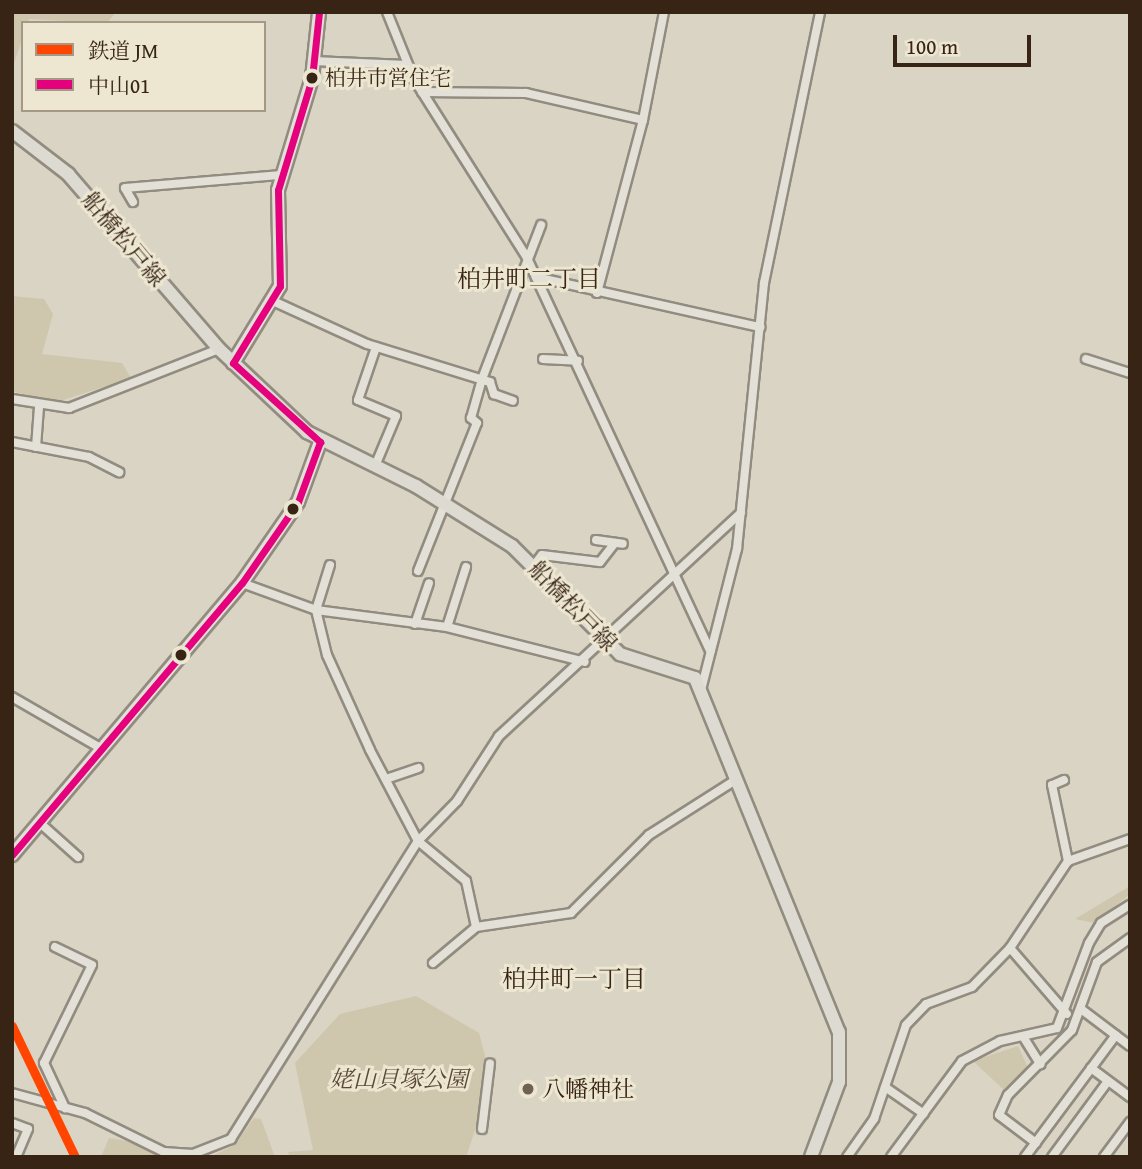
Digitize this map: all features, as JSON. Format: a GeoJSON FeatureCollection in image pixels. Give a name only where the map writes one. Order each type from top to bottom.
{"type":"FeatureCollection","features":[{"type":"Feature","properties":{"kind":"main road","name":"船橋松戸線"},"geometry":{"type":"LineString","coordinates":[[12,131],[68,174],[219,349],[320,442],[375,466],[444,502],[534,564],[605,642],[633,660],[683,670],[701,690]]}},
{"type":"Feature","properties":{"kind":"main road"},"geometry":{"type":"LineString","coordinates":[[701,690],[734,780],[839,1032],[839,1082],[811,1157]]}},
{"type":"Feature","properties":{"kind":"street"},"geometry":{"type":"LineString","coordinates":[[233,363],[273,301],[284,256],[281,175],[313,61],[319,12]]}},
{"type":"Feature","properties":{"kind":"street"},"geometry":{"type":"LineString","coordinates":[[387,12],[407,65],[422,92],[526,256],[674,568],[709,651]]}},
{"type":"Feature","properties":{"kind":"street"},"geometry":{"type":"LineString","coordinates":[[597,293],[643,120],[664,12]]}},
{"type":"Feature","properties":{"kind":"street"},"geometry":{"type":"LineString","coordinates":[[701,690],[741,513],[760,327],[820,12]]}},
{"type":"Feature","properties":{"kind":"street"},"geometry":{"type":"LineString","coordinates":[[313,61],[407,65]]}},
{"type":"Feature","properties":{"kind":"street"},"geometry":{"type":"LineString","coordinates":[[422,92],[526,93],[643,120]]}},
{"type":"Feature","properties":{"kind":"street"},"geometry":{"type":"LineString","coordinates":[[133,202],[125,188],[281,175]]}},
{"type":"Feature","properties":{"kind":"street"},"geometry":{"type":"LineString","coordinates":[[418,571],[477,423],[471,418],[482,379],[526,256],[541,225]]}},
{"type":"Feature","properties":{"kind":"street"},"geometry":{"type":"LineString","coordinates":[[536,277],[597,293],[760,327]]}},
{"type":"Feature","properties":{"kind":"street"},"geometry":{"type":"LineString","coordinates":[[273,301],[376,347],[482,379],[494,394],[513,401]]}},
{"type":"Feature","properties":{"kind":"street"},"geometry":{"type":"LineString","coordinates":[[375,466],[396,416],[358,400],[376,347]]}},
{"type":"Feature","properties":{"kind":"street"},"geometry":{"type":"LineString","coordinates":[[12,399],[39,407],[87,404],[219,349]]}},
{"type":"Feature","properties":{"kind":"street"},"geometry":{"type":"LineString","coordinates":[[543,359],[578,361]]}},
{"type":"Feature","properties":{"kind":"street"},"geometry":{"type":"LineString","coordinates":[[1086,359],[1130,373]]}},
{"type":"Feature","properties":{"kind":"street"},"geometry":{"type":"LineString","coordinates":[[36,447],[39,407]]}},
{"type":"Feature","properties":{"kind":"street"},"geometry":{"type":"LineString","coordinates":[[12,442],[89,457],[119,472]]}},
{"type":"Feature","properties":{"kind":"street"},"geometry":{"type":"LineString","coordinates":[[12,855],[242,583],[298,502],[320,442]]}},
{"type":"Feature","properties":{"kind":"street"},"geometry":{"type":"LineString","coordinates":[[12,1093],[65,1108],[164,1152],[193,1154],[231,1139],[418,841],[457,800],[499,736],[605,642],[674,568],[741,513]]}},
{"type":"Feature","properties":{"kind":"street"},"geometry":{"type":"LineString","coordinates":[[534,564],[542,555],[600,562],[619,543],[596,540]]}},
{"type":"Feature","properties":{"kind":"street"},"geometry":{"type":"LineString","coordinates":[[330,565],[316,610],[327,655],[418,841],[466,881],[476,927]]}},
{"type":"Feature","properties":{"kind":"street"},"geometry":{"type":"LineString","coordinates":[[447,627],[466,567]]}},
{"type":"Feature","properties":{"kind":"street"},"geometry":{"type":"LineString","coordinates":[[242,583],[316,610],[447,627],[584,662]]}},
{"type":"Feature","properties":{"kind":"street"},"geometry":{"type":"LineString","coordinates":[[415,624],[429,583]]}},
{"type":"Feature","properties":{"kind":"street"},"geometry":{"type":"LineString","coordinates":[[12,697],[102,749]]}},
{"type":"Feature","properties":{"kind":"street"},"geometry":{"type":"LineString","coordinates":[[389,778],[418,768]]}},
{"type":"Feature","properties":{"kind":"street"},"geometry":{"type":"LineString","coordinates":[[433,963],[476,927],[571,913],[649,835],[734,780]]}},
{"type":"Feature","properties":{"kind":"street"},"geometry":{"type":"LineString","coordinates":[[1064,780],[1052,785],[1068,861]]}},
{"type":"Feature","properties":{"kind":"street"},"geometry":{"type":"LineString","coordinates":[[40,823],[78,857]]}},
{"type":"Feature","properties":{"kind":"street"},"geometry":{"type":"LineString","coordinates":[[847,1157],[874,1119],[906,1025],[926,1004],[972,987],[1010,948],[1068,861],[1130,839]]}},
{"type":"Feature","properties":{"kind":"street"},"geometry":{"type":"LineString","coordinates":[[891,1157],[962,1060],[1057,1028],[1067,1014],[1089,943],[1101,923],[1130,905]]}},
{"type":"Feature","properties":{"kind":"street"},"geometry":{"type":"LineString","coordinates":[[1036,1143],[999,1115],[1040,1064],[1072,1030],[1097,962],[1130,938]]}},
{"type":"Feature","properties":{"kind":"street"},"geometry":{"type":"LineString","coordinates":[[55,947],[92,965],[44,1063],[65,1108]]}},
{"type":"Feature","properties":{"kind":"street"},"geometry":{"type":"LineString","coordinates":[[1010,948],[1067,1014]]}},
{"type":"Feature","properties":{"kind":"street"},"geometry":{"type":"LineString","coordinates":[[1081,1009],[1130,1046]]}},
{"type":"Feature","properties":{"kind":"street"},"geometry":{"type":"LineString","coordinates":[[1025,1157],[1116,1035]]}},
{"type":"Feature","properties":{"kind":"street"},"geometry":{"type":"LineString","coordinates":[[1024,1038],[1040,1064]]}},
{"type":"Feature","properties":{"kind":"street"},"geometry":{"type":"LineString","coordinates":[[482,1129],[490,1063]]}},
{"type":"Feature","properties":{"kind":"street"},"geometry":{"type":"LineString","coordinates":[[1091,1068],[1130,1097]]}},
{"type":"Feature","properties":{"kind":"street"},"geometry":{"type":"LineString","coordinates":[[1052,1157],[1108,1081]]}},
{"type":"Feature","properties":{"kind":"street"},"geometry":{"type":"LineString","coordinates":[[885,1087],[923,1114]]}},
{"type":"Feature","properties":{"kind":"street"},"geometry":{"type":"LineString","coordinates":[[1104,1157],[1130,1122]]}},
{"type":"Feature","properties":{"kind":"street"},"geometry":{"type":"LineString","coordinates":[[12,1123],[28,1129],[16,1157]]}},
{"type":"Feature","properties":{"kind":"green space"},"geometry":{"type":"Polygon","coordinates":[[[12,12],[116,12],[109,21],[21,21],[21,43],[12,69],[12,12]]]}},
{"type":"Feature","properties":{"kind":"green space"},"geometry":{"type":"Polygon","coordinates":[[[12,296],[44,299],[53,314],[42,354],[122,363],[131,378],[54,403],[12,391],[12,296]]]}},
{"type":"Feature","properties":{"kind":"green space"},"geometry":{"type":"Polygon","coordinates":[[[1130,886],[1130,894],[1094,923],[1075,919],[1130,886]]]}},
{"type":"Feature","properties":{"kind":"green space","name":"姥山貝塚公園"},"geometry":{"type":"Polygon","coordinates":[[[416,996],[479,1033],[485,1056],[479,1118],[466,1157],[290,1157],[288,1152],[313,1150],[295,1063],[340,1014],[416,996]]]}},
{"type":"Feature","properties":{"kind":"green space"},"geometry":{"type":"Polygon","coordinates":[[[1018,1046],[1027,1066],[1006,1092],[973,1061],[1018,1046]]]}},
{"type":"Feature","properties":{"kind":"green space"},"geometry":{"type":"Polygon","coordinates":[[[254,1118],[261,1119],[275,1157],[210,1157],[235,1145],[254,1118]]]}},
{"type":"Feature","properties":{"kind":"green space"},"geometry":{"type":"Polygon","coordinates":[[[109,1138],[127,1141],[165,1157],[101,1157],[109,1138]]]}},
{"type":"Feature","properties":{"kind":"rail line","name":"JM"},"geometry":{"type":"LineString","coordinates":[[12,1026],[75,1157]]}},
{"type":"Feature","properties":{"kind":"transit line","name":"中山01"},"geometry":{"type":"LineString","coordinates":[[233,363],[280,286],[278,190],[312,78],[319,12]]}},
{"type":"Feature","properties":{"kind":"transit line","name":"中山01"},"geometry":{"type":"LineString","coordinates":[[233,363],[320,442]]}},
{"type":"Feature","properties":{"kind":"transit line","name":"中山01"},"geometry":{"type":"LineString","coordinates":[[12,855],[242,583],[298,502],[320,442]]}},
{"type":"Feature","properties":{"kind":"place","name":"柏井市営住宅"},"geometry":{"type":"Point","coordinates":[312,78]}},
{"type":"Feature","properties":{"kind":"place","name":"八幡神社"},"geometry":{"type":"Point","coordinates":[528,1089]}},
{"type":"Feature","properties":{"kind":"district","name":"柏井町二丁目"},"geometry":{"type":"Point","coordinates":[529,279]}},
{"type":"Feature","properties":{"kind":"district","name":"柏井町一丁目"},"geometry":{"type":"Point","coordinates":[574,979]}}]}
